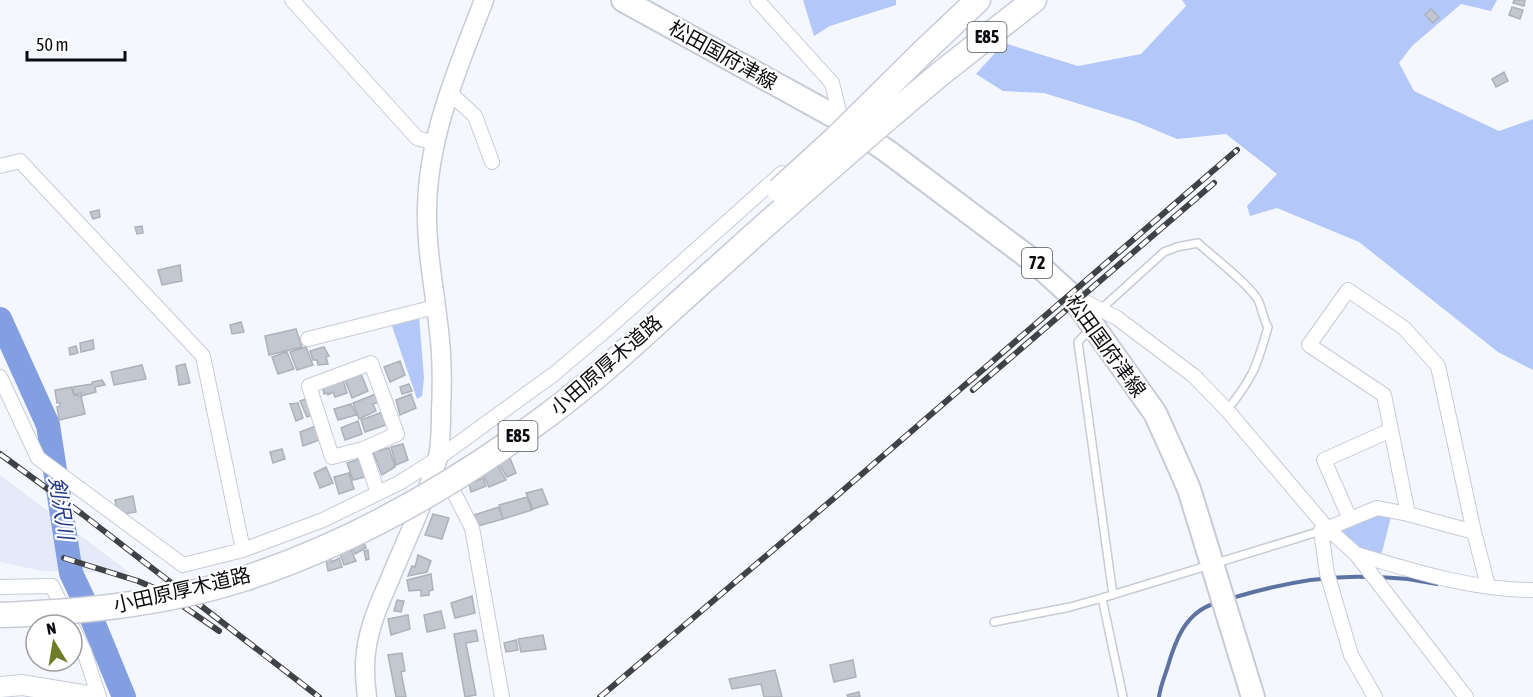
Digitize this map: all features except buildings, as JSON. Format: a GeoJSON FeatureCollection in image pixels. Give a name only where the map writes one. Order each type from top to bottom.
{"type":"FeatureCollection","features":[{"type":"Feature","properties":{"kind":"highway","name":"小田原厚木道路"},"geometry":{"type":"LineString","coordinates":[[0,599],[48,598],[117,592],[185,579],[236,565],[290,547],[337,527],[408,491],[467,455],[540,403],[615,339],[835,139],[978,0]]}},
{"type":"Feature","properties":{"kind":"highway","name":"小田原厚木道路"},"geometry":{"type":"LineString","coordinates":[[0,615],[120,606],[199,590],[241,579],[294,560],[402,511],[474,467],[549,414],[631,345],[848,151],[1034,0]]}},
{"type":"Feature","properties":{"kind":"main road","name":"松田国府津線"},"geometry":{"type":"LineString","coordinates":[[623,0],[841,120],[887,151],[1036,262],[1096,318],[1155,413],[1189,489],[1253,697]]}},
{"type":"Feature","properties":{"kind":"main road"},"geometry":{"type":"LineString","coordinates":[[0,687],[22,685],[97,697]]}},
{"type":"Feature","properties":{"kind":"street"},"geometry":{"type":"LineString","coordinates":[[292,0],[417,138],[434,143]]}},
{"type":"Feature","properties":{"kind":"street"},"geometry":{"type":"LineString","coordinates":[[367,697],[366,652],[377,610],[418,512],[437,459],[442,382],[441,351],[427,208],[434,143],[449,92],[484,0]]}},
{"type":"Feature","properties":{"kind":"street"},"geometry":{"type":"LineString","coordinates":[[0,377],[38,458],[183,565],[243,550],[323,520],[378,493],[437,459],[554,374],[841,120],[832,83],[757,0]]}},
{"type":"Feature","properties":{"kind":"street"},"geometry":{"type":"LineString","coordinates":[[449,92],[475,116],[492,162]]}},
{"type":"Feature","properties":{"kind":"street"},"geometry":{"type":"LineString","coordinates":[[0,166],[20,161],[203,356],[243,550]]}},
{"type":"Feature","properties":{"kind":"street"},"geometry":{"type":"LineString","coordinates":[[1408,514],[1384,395],[1309,345],[1348,290],[1404,328],[1438,366],[1488,586]]}},
{"type":"Feature","properties":{"kind":"street"},"geometry":{"type":"LineString","coordinates":[[308,339],[435,306]]}},
{"type":"Feature","properties":{"kind":"street"},"geometry":{"type":"LineString","coordinates":[[1096,318],[1117,318],[1194,376],[1227,410],[1324,529],[1356,554],[1466,697]]}},
{"type":"Feature","properties":{"kind":"street"},"geometry":{"type":"LineString","coordinates":[[371,363],[397,434],[363,449],[332,458],[309,386],[371,363]]}},
{"type":"Feature","properties":{"kind":"street"},"geometry":{"type":"LineString","coordinates":[[1350,519],[1324,460],[1391,430]]}},
{"type":"Feature","properties":{"kind":"street"},"geometry":{"type":"LineString","coordinates":[[363,449],[378,493]]}},
{"type":"Feature","properties":{"kind":"street"},"geometry":{"type":"LineString","coordinates":[[437,459],[472,528],[502,697]]}},
{"type":"Feature","properties":{"kind":"street"},"geometry":{"type":"LineString","coordinates":[[1324,529],[1377,508],[1474,532]]}},
{"type":"Feature","properties":{"kind":"street"},"geometry":{"type":"LineString","coordinates":[[1324,529],[1327,573],[1351,656],[1374,697]]}},
{"type":"Feature","properties":{"kind":"street"},"geometry":{"type":"LineString","coordinates":[[1356,554],[1445,580],[1512,590],[1533,590]]}},
{"type":"Feature","properties":{"kind":"street"},"geometry":{"type":"LineString","coordinates":[[0,587],[52,586],[66,613]]}},
{"type":"Feature","properties":{"kind":"street"},"geometry":{"type":"LineString","coordinates":[[84,651],[97,697]]}},
{"type":"Feature","properties":{"kind":"lane"},"geometry":{"type":"LineString","coordinates":[[1113,595],[1078,342],[1096,318],[1164,252],[1177,247],[1198,243],[1258,300],[1262,317],[1268,327],[1258,364],[1247,386],[1227,410]]}},
{"type":"Feature","properties":{"kind":"lane"},"geometry":{"type":"LineString","coordinates":[[994,622],[1070,607],[1113,595],[1324,529]]}},
{"type":"Feature","properties":{"kind":"lane"},"geometry":{"type":"LineString","coordinates":[[1102,598],[1124,697]]}},
{"type":"Feature","properties":{"kind":"shaded area"},"geometry":{"type":"Polygon","coordinates":[[[803,0],[896,0],[896,5],[830,26],[814,36],[803,0]]]}},
{"type":"Feature","properties":{"kind":"shaded area"},"geometry":{"type":"Polygon","coordinates":[[[1182,0],[1497,0],[1491,11],[1461,4],[1412,46],[1399,63],[1414,91],[1499,131],[1533,119],[1533,370],[1498,352],[1359,242],[1277,208],[1250,216],[1247,206],[1277,174],[1226,134],[1177,139],[1134,121],[1044,93],[1003,91],[976,74],[1004,43],[1078,66],[1141,54],[1186,6],[1182,0]]]}},
{"type":"Feature","properties":{"kind":"shaded area"},"geometry":{"type":"Polygon","coordinates":[[[419,316],[424,378],[422,396],[417,399],[391,323],[419,316]]]}},
{"type":"Feature","properties":{"kind":"shaded area"},"geometry":{"type":"Polygon","coordinates":[[[0,475],[130,573],[42,571],[0,562],[0,475]]]}},
{"type":"Feature","properties":{"kind":"shaded area"},"geometry":{"type":"Polygon","coordinates":[[[1377,510],[1392,513],[1381,556],[1354,547],[1341,537],[1342,524],[1377,510]]]}},
{"type":"Feature","properties":{"kind":"waterway","name":"剣沢川"},"geometry":{"type":"LineString","coordinates":[[0,319],[48,425],[71,573],[124,697]]}},
{"type":"Feature","properties":{"kind":"waterway"},"geometry":{"type":"LineString","coordinates":[[1232,598],[1299,582],[1369,577]]}},
{"type":"Feature","properties":{"kind":"waterway"},"geometry":{"type":"LineString","coordinates":[[1379,577],[1437,584]]}},
{"type":"Feature","properties":{"kind":"waterway"},"geometry":{"type":"LineString","coordinates":[[1159,697],[1174,648],[1183,629],[1196,613],[1216,603]]}},
{"type":"Feature","properties":{"kind":"railway"},"geometry":{"type":"LineString","coordinates":[[600,697],[1237,150]]}},
{"type":"Feature","properties":{"kind":"railway"},"geometry":{"type":"LineString","coordinates":[[973,390],[1214,183]]}},
{"type":"Feature","properties":{"kind":"railway"},"geometry":{"type":"LineString","coordinates":[[0,454],[82,514],[319,697]]}},
{"type":"Feature","properties":{"kind":"railway"},"geometry":{"type":"LineString","coordinates":[[64,558],[138,581],[161,591],[219,631]]}}]}
